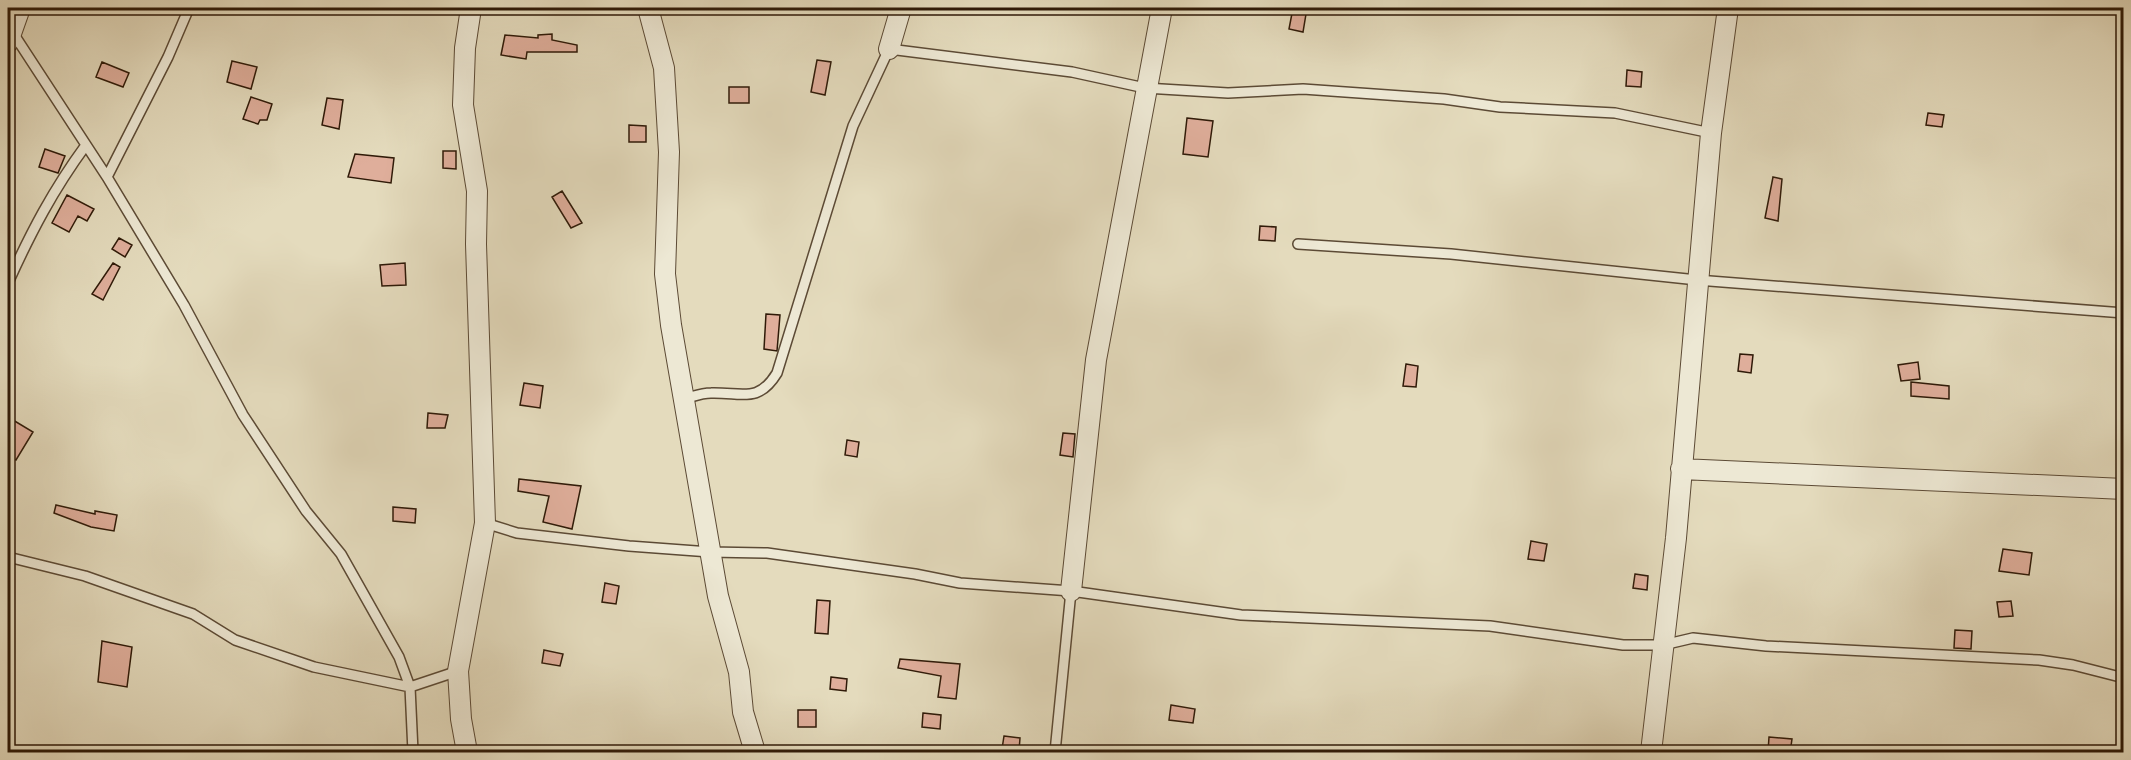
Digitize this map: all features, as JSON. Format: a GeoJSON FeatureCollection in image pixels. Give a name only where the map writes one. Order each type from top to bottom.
{"type":"FeatureCollection","features":[{"type":"Feature","properties":{"kind":"street"},"geometry":{"type":"LineString","coordinates":[[9,34],[20,8]]}},
{"type":"Feature","properties":{"kind":"street"},"geometry":{"type":"LineString","coordinates":[[467,753],[461,719],[458,671],[485,523],[476,244],[477,192],[463,105],[465,48],[471,8]]}},
{"type":"Feature","properties":{"kind":"street"},"geometry":{"type":"LineString","coordinates":[[648,8],[664,68],[669,152],[665,274],[682,399],[718,596],[739,672],[743,712],[755,753]]}},
{"type":"Feature","properties":{"kind":"street"},"geometry":{"type":"LineString","coordinates":[[890,49],[901,8]]}},
{"type":"Feature","properties":{"kind":"street"},"geometry":{"type":"LineString","coordinates":[[1071,591],[1096,360],[1145,88],[1162,8]]}},
{"type":"Feature","properties":{"kind":"street"},"geometry":{"type":"LineString","coordinates":[[1651,753],[1681,469],[1711,133],[1728,8]]}},
{"type":"Feature","properties":{"kind":"street"},"geometry":{"type":"LineString","coordinates":[[1681,469],[2124,489]]}},
{"type":"Feature","properties":{"kind":"lane"},"geometry":{"type":"LineString","coordinates":[[107,177],[168,57],[189,8]]}},
{"type":"Feature","properties":{"kind":"lane"},"geometry":{"type":"LineString","coordinates":[[9,34],[107,177],[184,305],[243,415],[306,511],[341,554],[399,657],[410,687],[413,753]]}},
{"type":"Feature","properties":{"kind":"lane"},"geometry":{"type":"LineString","coordinates":[[682,399],[709,393],[757,395],[768,388],[777,373],[853,126],[890,49],[1072,72],[1145,88],[1228,93],[1303,89],[1444,99],[1500,107],[1615,113],[1711,133]]}},
{"type":"Feature","properties":{"kind":"lane"},"geometry":{"type":"LineString","coordinates":[[8,283],[42,210],[86,145]]}},
{"type":"Feature","properties":{"kind":"lane"},"geometry":{"type":"LineString","coordinates":[[1298,244],[1451,254],[1697,280],[2124,313]]}},
{"type":"Feature","properties":{"kind":"lane"},"geometry":{"type":"LineString","coordinates":[[485,523],[517,533],[710,552],[767,553],[960,583],[1071,591],[1240,615],[1490,627],[1623,645],[1663,645],[1693,638],[1766,646],[2039,660],[2073,665],[2124,678]]}},
{"type":"Feature","properties":{"kind":"lane"},"geometry":{"type":"LineString","coordinates":[[8,557],[85,576],[193,614],[235,640],[314,667],[410,687],[458,671]]}},
{"type":"Feature","properties":{"kind":"lane"},"geometry":{"type":"LineString","coordinates":[[1055,753],[1071,591]]}},
{"type":"Feature","properties":{"kind":"building"},"geometry":{"type":"Polygon","coordinates":[[[1293,8],[1307,8],[1303,32],[1289,29],[1293,8]]]}},
{"type":"Feature","properties":{"kind":"building"},"geometry":{"type":"Polygon","coordinates":[[[552,34],[552,40],[577,45],[577,52],[527,52],[526,59],[501,55],[505,35],[538,38],[538,35],[552,34]]]}},
{"type":"Feature","properties":{"kind":"building"},"geometry":{"type":"Polygon","coordinates":[[[817,60],[831,62],[825,95],[811,92],[817,60]]]}},
{"type":"Feature","properties":{"kind":"building"},"geometry":{"type":"Polygon","coordinates":[[[232,61],[257,67],[251,89],[227,82],[232,61]]]}},
{"type":"Feature","properties":{"kind":"building"},"geometry":{"type":"Polygon","coordinates":[[[102,62],[129,73],[123,87],[96,77],[102,62]]]}},
{"type":"Feature","properties":{"kind":"building"},"geometry":{"type":"Polygon","coordinates":[[[1627,70],[1642,72],[1641,87],[1626,86],[1627,70]]]}},
{"type":"Feature","properties":{"kind":"building"},"geometry":{"type":"Polygon","coordinates":[[[729,87],[749,87],[749,103],[729,103],[729,87]]]}},
{"type":"Feature","properties":{"kind":"building"},"geometry":{"type":"Polygon","coordinates":[[[251,97],[272,104],[267,120],[260,120],[258,124],[243,119],[251,97]]]}},
{"type":"Feature","properties":{"kind":"building"},"geometry":{"type":"Polygon","coordinates":[[[327,98],[343,100],[339,129],[322,125],[327,98]]]}},
{"type":"Feature","properties":{"kind":"building"},"geometry":{"type":"Polygon","coordinates":[[[1928,113],[1944,115],[1942,127],[1926,125],[1928,113]]]}},
{"type":"Feature","properties":{"kind":"building"},"geometry":{"type":"Polygon","coordinates":[[[1187,118],[1213,121],[1208,157],[1183,154],[1187,118]]]}},
{"type":"Feature","properties":{"kind":"building"},"geometry":{"type":"Polygon","coordinates":[[[629,125],[646,126],[646,142],[629,142],[629,125]]]}},
{"type":"Feature","properties":{"kind":"building"},"geometry":{"type":"Polygon","coordinates":[[[45,149],[65,156],[58,173],[39,167],[45,149]]]}},
{"type":"Feature","properties":{"kind":"building"},"geometry":{"type":"Polygon","coordinates":[[[443,151],[456,151],[456,169],[443,168],[443,151]]]}},
{"type":"Feature","properties":{"kind":"building"},"geometry":{"type":"Polygon","coordinates":[[[355,154],[394,158],[391,183],[348,177],[355,154]]]}},
{"type":"Feature","properties":{"kind":"building"},"geometry":{"type":"Polygon","coordinates":[[[1773,177],[1782,179],[1778,221],[1765,218],[1773,177]]]}},
{"type":"Feature","properties":{"kind":"building"},"geometry":{"type":"Polygon","coordinates":[[[562,191],[582,223],[571,228],[552,197],[562,191]]]}},
{"type":"Feature","properties":{"kind":"building"},"geometry":{"type":"Polygon","coordinates":[[[67,195],[94,209],[87,221],[78,216],[69,232],[52,223],[67,195]]]}},
{"type":"Feature","properties":{"kind":"building"},"geometry":{"type":"Polygon","coordinates":[[[1260,226],[1276,227],[1275,241],[1259,240],[1260,226]]]}},
{"type":"Feature","properties":{"kind":"building"},"geometry":{"type":"Polygon","coordinates":[[[119,238],[132,245],[125,257],[112,249],[119,238]]]}},
{"type":"Feature","properties":{"kind":"building"},"geometry":{"type":"Polygon","coordinates":[[[113,263],[120,267],[103,300],[92,294],[113,263]]]}},
{"type":"Feature","properties":{"kind":"building"},"geometry":{"type":"Polygon","coordinates":[[[405,263],[406,285],[382,286],[380,265],[405,263]]]}},
{"type":"Feature","properties":{"kind":"building"},"geometry":{"type":"Polygon","coordinates":[[[766,314],[780,315],[777,351],[764,349],[766,314]]]}},
{"type":"Feature","properties":{"kind":"building"},"geometry":{"type":"Polygon","coordinates":[[[1740,354],[1753,355],[1751,373],[1738,371],[1740,354]]]}},
{"type":"Feature","properties":{"kind":"building"},"geometry":{"type":"Polygon","coordinates":[[[1918,362],[1920,379],[1901,381],[1898,365],[1918,362]]]}},
{"type":"Feature","properties":{"kind":"building"},"geometry":{"type":"Polygon","coordinates":[[[1406,364],[1418,366],[1416,387],[1403,386],[1406,364]]]}},
{"type":"Feature","properties":{"kind":"building"},"geometry":{"type":"Polygon","coordinates":[[[1911,382],[1949,386],[1949,399],[1911,396],[1911,382]]]}},
{"type":"Feature","properties":{"kind":"building"},"geometry":{"type":"Polygon","coordinates":[[[524,383],[543,386],[540,408],[520,405],[524,383]]]}},
{"type":"Feature","properties":{"kind":"building"},"geometry":{"type":"Polygon","coordinates":[[[428,413],[448,415],[445,428],[427,428],[428,413]]]}},
{"type":"Feature","properties":{"kind":"building"},"geometry":{"type":"Polygon","coordinates":[[[8,417],[33,432],[16,460],[8,456],[8,417]]]}},
{"type":"Feature","properties":{"kind":"building"},"geometry":{"type":"Polygon","coordinates":[[[1063,433],[1075,434],[1073,457],[1060,455],[1063,433]]]}},
{"type":"Feature","properties":{"kind":"building"},"geometry":{"type":"Polygon","coordinates":[[[847,440],[859,442],[857,457],[845,455],[847,440]]]}},
{"type":"Feature","properties":{"kind":"building"},"geometry":{"type":"Polygon","coordinates":[[[519,479],[581,486],[572,529],[543,522],[549,496],[518,491],[519,479]]]}},
{"type":"Feature","properties":{"kind":"building"},"geometry":{"type":"Polygon","coordinates":[[[56,505],[95,514],[95,511],[117,515],[114,531],[91,527],[54,513],[56,505]]]}},
{"type":"Feature","properties":{"kind":"building"},"geometry":{"type":"Polygon","coordinates":[[[393,507],[416,509],[415,523],[393,521],[393,507]]]}},
{"type":"Feature","properties":{"kind":"building"},"geometry":{"type":"Polygon","coordinates":[[[1531,541],[1547,544],[1544,561],[1528,559],[1531,541]]]}},
{"type":"Feature","properties":{"kind":"building"},"geometry":{"type":"Polygon","coordinates":[[[2003,549],[2032,553],[2029,575],[1999,571],[2003,549]]]}},
{"type":"Feature","properties":{"kind":"building"},"geometry":{"type":"Polygon","coordinates":[[[1635,574],[1648,576],[1647,590],[1633,588],[1635,574]]]}},
{"type":"Feature","properties":{"kind":"building"},"geometry":{"type":"Polygon","coordinates":[[[605,583],[619,586],[616,604],[602,602],[605,583]]]}},
{"type":"Feature","properties":{"kind":"building"},"geometry":{"type":"Polygon","coordinates":[[[817,600],[830,601],[828,634],[815,633],[817,600]]]}},
{"type":"Feature","properties":{"kind":"building"},"geometry":{"type":"Polygon","coordinates":[[[2011,601],[2013,616],[1999,617],[1997,602],[2011,601]]]}},
{"type":"Feature","properties":{"kind":"building"},"geometry":{"type":"Polygon","coordinates":[[[1955,630],[1972,631],[1971,649],[1954,648],[1955,630]]]}},
{"type":"Feature","properties":{"kind":"building"},"geometry":{"type":"Polygon","coordinates":[[[102,641],[132,647],[127,687],[98,682],[102,641]]]}},
{"type":"Feature","properties":{"kind":"building"},"geometry":{"type":"Polygon","coordinates":[[[544,650],[563,654],[560,666],[542,663],[544,650]]]}},
{"type":"Feature","properties":{"kind":"building"},"geometry":{"type":"Polygon","coordinates":[[[900,659],[960,664],[956,699],[938,697],[941,676],[898,668],[900,659]]]}},
{"type":"Feature","properties":{"kind":"building"},"geometry":{"type":"Polygon","coordinates":[[[831,677],[847,679],[846,691],[830,689],[831,677]]]}},
{"type":"Feature","properties":{"kind":"building"},"geometry":{"type":"Polygon","coordinates":[[[1171,705],[1195,709],[1193,723],[1169,720],[1171,705]]]}},
{"type":"Feature","properties":{"kind":"building"},"geometry":{"type":"Polygon","coordinates":[[[798,710],[816,710],[816,727],[798,727],[798,710]]]}},
{"type":"Feature","properties":{"kind":"building"},"geometry":{"type":"Polygon","coordinates":[[[923,713],[941,715],[940,729],[922,727],[923,713]]]}},
{"type":"Feature","properties":{"kind":"building"},"geometry":{"type":"Polygon","coordinates":[[[1004,736],[1020,738],[1019,751],[1002,749],[1004,736]]]}},
{"type":"Feature","properties":{"kind":"building"},"geometry":{"type":"Polygon","coordinates":[[[1769,737],[1792,739],[1790,753],[1768,752],[1769,737]]]}}]}
